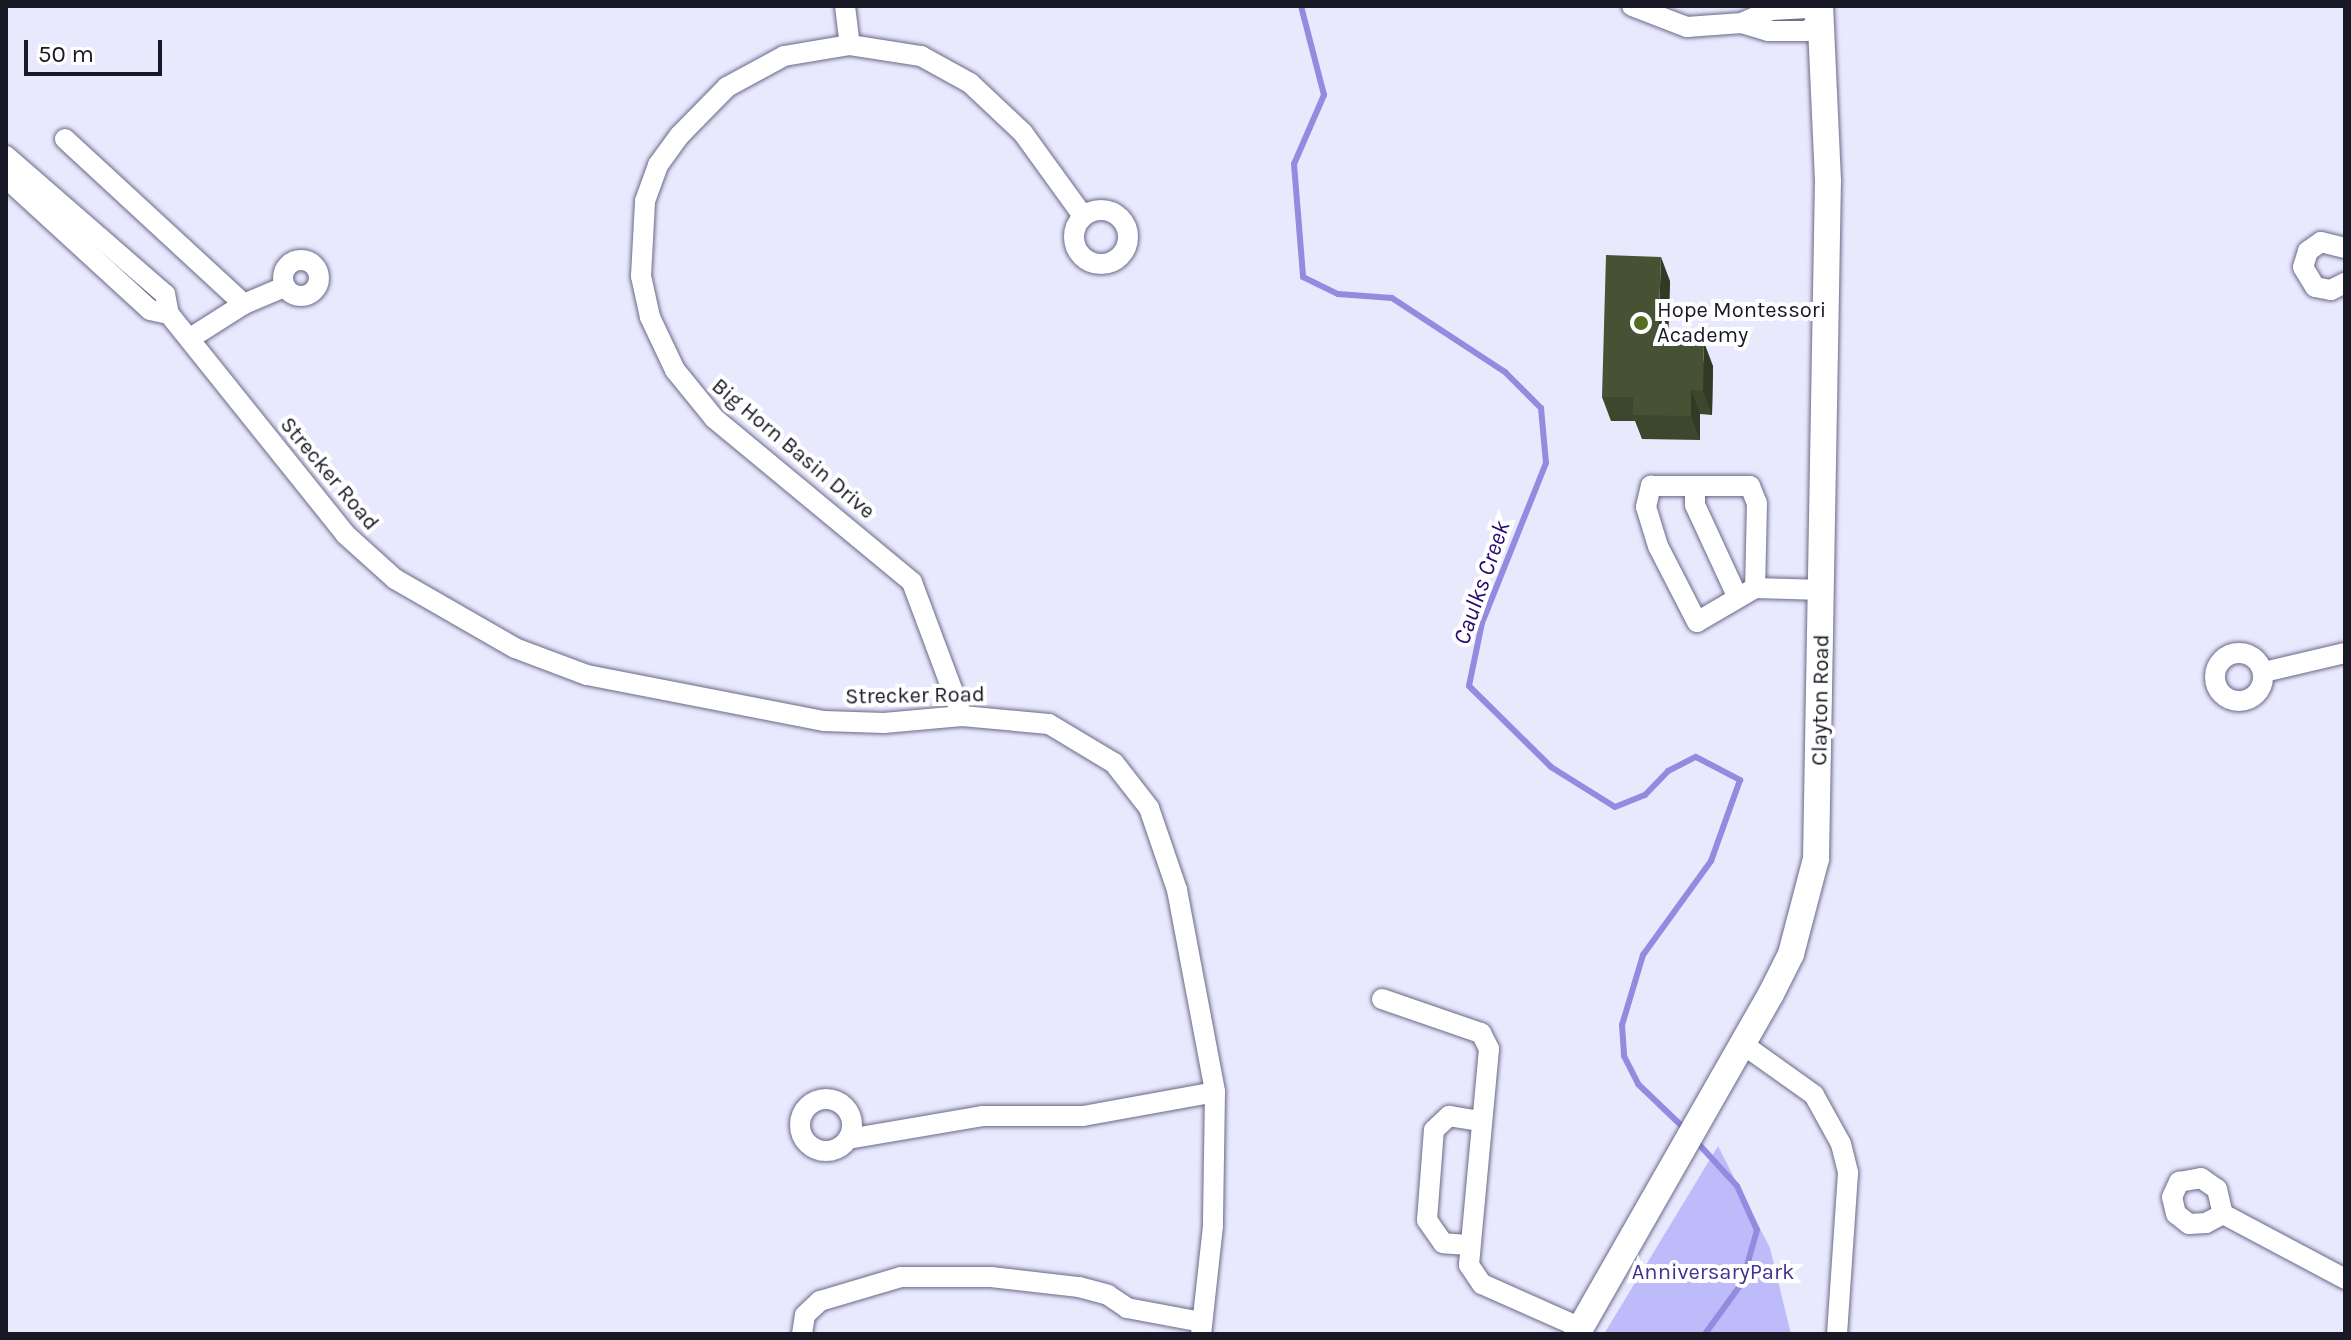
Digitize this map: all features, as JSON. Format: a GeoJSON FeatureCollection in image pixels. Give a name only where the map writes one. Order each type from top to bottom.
{"type":"FeatureCollection","features":[{"type":"Feature","properties":{"kind":"main road","name":"Clayton Road"},"geometry":{"type":"LineString","coordinates":[[1579,1331],[1744,1045],[1791,954],[1816,859],[1828,181],[1820,12]]}},
{"type":"Feature","properties":{"kind":"street"},"geometry":{"type":"LineString","coordinates":[[845,6],[850,45]]}},
{"type":"Feature","properties":{"kind":"street"},"geometry":{"type":"LineString","coordinates":[[1632,6],[1687,27],[1742,23],[1771,10],[1808,8],[1820,12]]}},
{"type":"Feature","properties":{"kind":"street","name":"Big Horn Basin Drive"},"geometry":{"type":"LineString","coordinates":[[962,716],[912,582],[691,395],[650,317],[641,276],[650,189],[658,165],[702,109],[754,70],[784,56],[850,45],[921,56],[970,83],[1023,133],[1083,216]]}},
{"type":"Feature","properties":{"kind":"street"},"geometry":{"type":"LineString","coordinates":[[65,139],[244,304]]}},
{"type":"Feature","properties":{"kind":"street","name":"Strecker Road"},"geometry":{"type":"LineString","coordinates":[[6,156],[165,294],[169,314]]}},
{"type":"Feature","properties":{"kind":"street","name":"Strecker Road"},"geometry":{"type":"LineString","coordinates":[[6,178],[150,310],[169,314],[192,337],[295,476],[345,534],[395,579],[515,648],[602,679],[824,721],[884,723],[962,716],[1049,724],[1092,745],[1133,784],[1149,808],[1177,890],[1215,1092],[1213,1226],[1201,1328]]}},
{"type":"Feature","properties":{"kind":"street"},"geometry":{"type":"LineString","coordinates":[[2345,248],[2321,242],[2308,251],[2303,267],[2315,287],[2331,290],[2345,283]]}},
{"type":"Feature","properties":{"kind":"street"},"geometry":{"type":"LineString","coordinates":[[192,337],[244,304],[284,287]]}},
{"type":"Feature","properties":{"kind":"street"},"geometry":{"type":"LineString","coordinates":[[1747,593],[1757,503],[1750,486],[1651,486],[1646,507],[1658,546],[1697,622],[1747,593],[1823,590]]}},
{"type":"Feature","properties":{"kind":"street"},"geometry":{"type":"LineString","coordinates":[[1695,486],[1695,505],[1747,593]]}},
{"type":"Feature","properties":{"kind":"street"},"geometry":{"type":"LineString","coordinates":[[2264,672],[2345,653]]}},
{"type":"Feature","properties":{"kind":"street"},"geometry":{"type":"LineString","coordinates":[[1382,999],[1481,1033],[1489,1049],[1469,1265],[1482,1284],[1579,1331]]}},
{"type":"Feature","properties":{"kind":"street"},"geometry":{"type":"LineString","coordinates":[[1744,1045],[1814,1095],[1841,1144],[1848,1173],[1837,1334]]}},
{"type":"Feature","properties":{"kind":"street"},"geometry":{"type":"LineString","coordinates":[[848,1139],[982,1116],[1083,1116],[1215,1092]]}},
{"type":"Feature","properties":{"kind":"street"},"geometry":{"type":"LineString","coordinates":[[1469,1245],[1443,1243],[1427,1220],[1434,1130],[1449,1116],[1481,1121]]}},
{"type":"Feature","properties":{"kind":"street"},"geometry":{"type":"LineString","coordinates":[[2223,1214],[2345,1279]]}},
{"type":"Feature","properties":{"kind":"street"},"geometry":{"type":"LineString","coordinates":[[802,1334],[805,1315],[820,1301],[901,1277],[991,1277],[1079,1287],[1108,1295],[1127,1308],[1201,1328]]}},
{"type":"Feature","properties":{"kind":"green space","name":"AnniversaryPark"},"geometry":{"type":"Polygon","coordinates":[[[1718,1146],[1770,1248],[1791,1334],[1604,1334],[1718,1146]]]}},
{"type":"Feature","properties":{"kind":"building","name":"Hope Montessori Academy"},"geometry":{"type":"Polygon","coordinates":[[[1606,255],[1661,257],[1658,341],[1704,342],[1703,391],[1691,390],[1691,416],[1633,415],[1633,397],[1602,397],[1606,255]]]}},
{"type":"Feature","properties":{"kind":"waterway","name":"Caulks Creek"},"geometry":{"type":"LineString","coordinates":[[1301,6],[1324,95],[1294,164],[1303,277],[1338,294],[1392,298],[1505,372],[1541,408],[1546,463],[1482,623],[1469,686],[1551,767],[1615,807],[1645,795],[1668,771],[1696,757],[1740,780],[1711,861],[1643,955],[1622,1025],[1624,1056],[1638,1084],[1685,1129]]}},
{"type":"Feature","properties":{"kind":"waterway","name":"Caulks Creek"},"geometry":{"type":"LineString","coordinates":[[1695,1140],[1737,1186],[1757,1230],[1742,1283],[1705,1334]]}},
{"type":"Feature","properties":{"kind":"place","name":"Hope Montessori Academy"},"geometry":{"type":"Point","coordinates":[1641,323]}}]}
